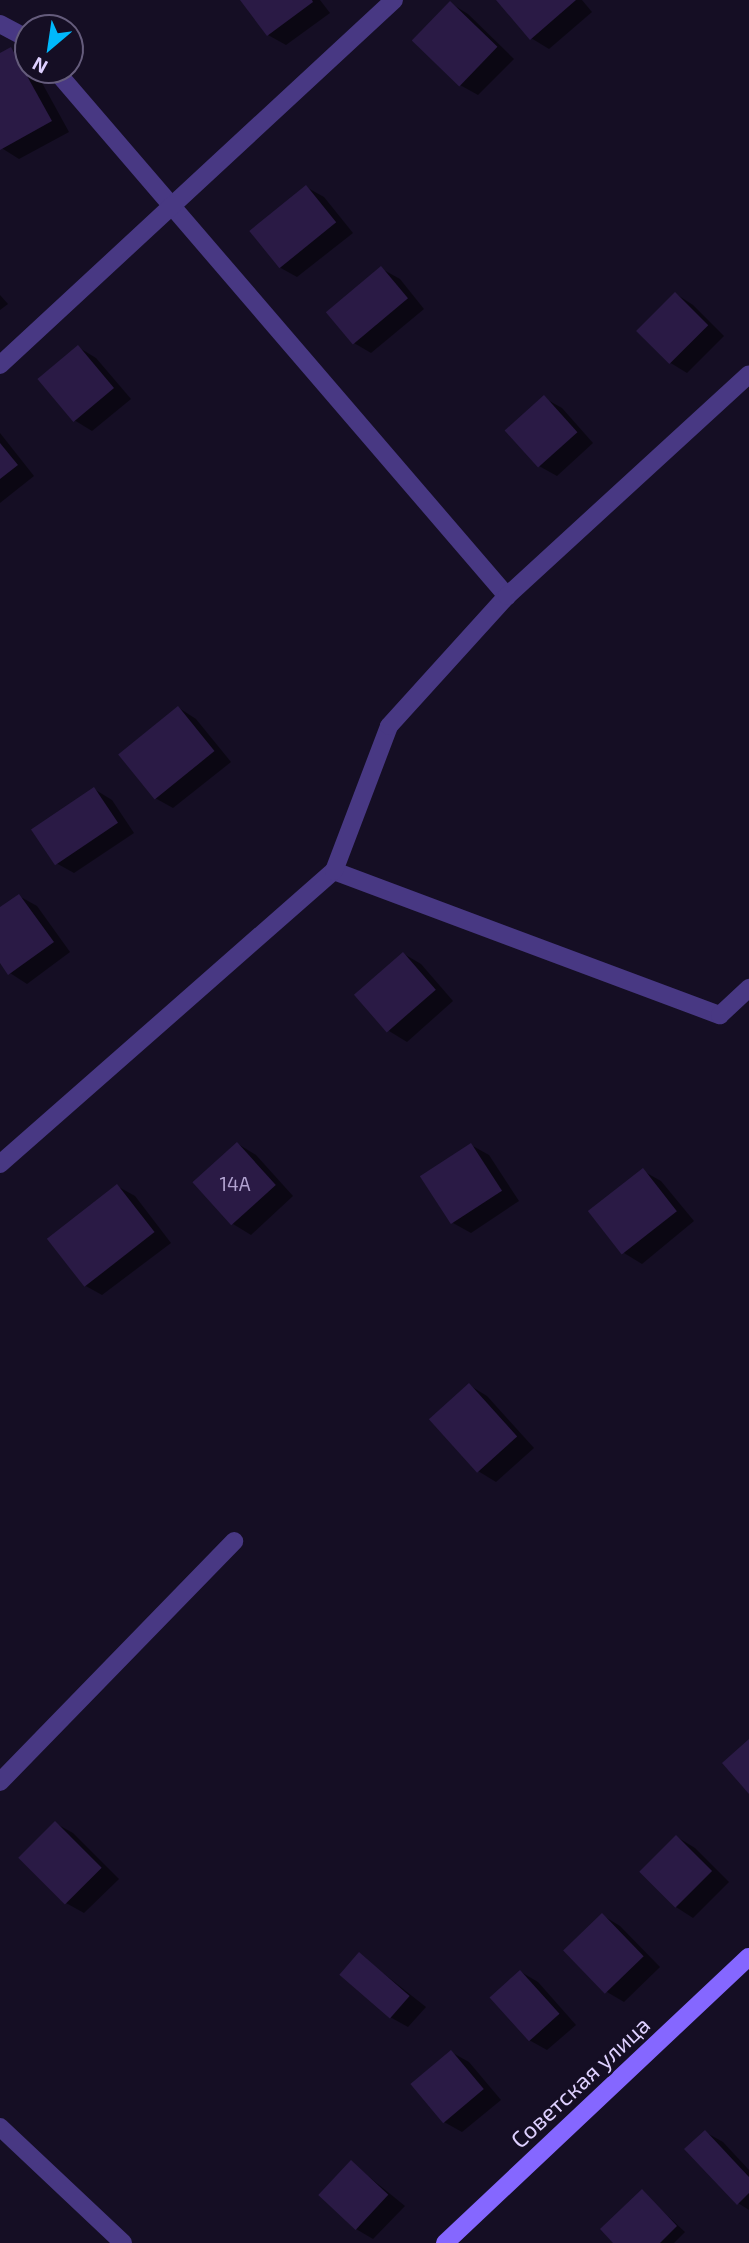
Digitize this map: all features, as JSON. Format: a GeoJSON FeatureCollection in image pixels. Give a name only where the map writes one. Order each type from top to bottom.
{"type":"FeatureCollection","features":[{"type":"Feature","properties":{"kind":"main road","name":"Советская улица"},"geometry":{"type":"LineString","coordinates":[[445,2243],[749,1957]]}},
{"type":"Feature","properties":{"kind":"street"},"geometry":{"type":"LineString","coordinates":[[0,365],[394,0]]}},
{"type":"Feature","properties":{"kind":"street"},"geometry":{"type":"LineString","coordinates":[[67,84],[507,596]]}},
{"type":"Feature","properties":{"kind":"street"},"geometry":{"type":"LineString","coordinates":[[0,1164],[334,871],[389,726],[507,596],[749,374]]}},
{"type":"Feature","properties":{"kind":"street"},"geometry":{"type":"LineString","coordinates":[[334,871],[720,1015],[749,988]]}},
{"type":"Feature","properties":{"kind":"street"},"geometry":{"type":"LineString","coordinates":[[0,1782],[234,1541]]}},
{"type":"Feature","properties":{"kind":"street"},"geometry":{"type":"LineString","coordinates":[[0,2127],[123,2243]]}},
{"type":"Feature","properties":{"kind":"building"},"geometry":{"type":"Polygon","coordinates":[[[240,0],[312,0],[313,2],[267,36],[240,0]]]}},
{"type":"Feature","properties":{"kind":"building"},"geometry":{"type":"Polygon","coordinates":[[[496,0],[576,0],[530,40],[496,0]]]}},
{"type":"Feature","properties":{"kind":"building"},"geometry":{"type":"Polygon","coordinates":[[[450,1],[497,47],[459,86],[412,41],[450,1]]]}},
{"type":"Feature","properties":{"kind":"building"},"geometry":{"type":"Polygon","coordinates":[[[11,47],[14,52],[14,84],[32,84],[52,121],[0,150],[0,53],[11,47]]]}},
{"type":"Feature","properties":{"kind":"building"},"geometry":{"type":"Polygon","coordinates":[[[306,185],[336,222],[279,268],[249,231],[306,185]]]}},
{"type":"Feature","properties":{"kind":"building"},"geometry":{"type":"Polygon","coordinates":[[[381,266],[408,298],[353,344],[326,312],[381,266]]]}},
{"type":"Feature","properties":{"kind":"building"},"geometry":{"type":"Polygon","coordinates":[[[675,292],[708,325],[669,364],[636,331],[675,292]]]}},
{"type":"Feature","properties":{"kind":"building"},"geometry":{"type":"Polygon","coordinates":[[[78,345],[114,388],[73,422],[37,379],[78,345]]]}},
{"type":"Feature","properties":{"kind":"building"},"geometry":{"type":"Polygon","coordinates":[[[544,395],[577,432],[538,468],[505,430],[544,395]]]}},
{"type":"Feature","properties":{"kind":"building"},"geometry":{"type":"Polygon","coordinates":[[[0,443],[18,465],[0,479],[0,443]]]}},
{"type":"Feature","properties":{"kind":"building"},"geometry":{"type":"Polygon","coordinates":[[[178,706],[215,751],[155,800],[118,754],[178,706]]]}},
{"type":"Feature","properties":{"kind":"building"},"geometry":{"type":"Polygon","coordinates":[[[94,787],[118,823],[55,865],[31,829],[94,787]]]}},
{"type":"Feature","properties":{"kind":"building"},"geometry":{"type":"Polygon","coordinates":[[[19,894],[54,942],[8,975],[0,963],[0,907],[19,894]]]}},
{"type":"Feature","properties":{"kind":"building"},"geometry":{"type":"Polygon","coordinates":[[[403,952],[436,990],[387,1032],[354,995],[403,952]]]}},
{"type":"Feature","properties":{"kind":"building"},"geometry":{"type":"Polygon","coordinates":[[[237,1142],[276,1185],[231,1225],[192,1182],[237,1142]]]}},
{"type":"Feature","properties":{"kind":"building"},"geometry":{"type":"Polygon","coordinates":[[[471,1143],[502,1191],[451,1224],[420,1176],[471,1143]]]}},
{"type":"Feature","properties":{"kind":"building"},"geometry":{"type":"Polygon","coordinates":[[[643,1168],[677,1211],[622,1254],[588,1211],[643,1168]]]}},
{"type":"Feature","properties":{"kind":"building"},"geometry":{"type":"Polygon","coordinates":[[[117,1184],[155,1232],[84,1287],[47,1239],[117,1184]]]}},
{"type":"Feature","properties":{"kind":"building"},"geometry":{"type":"Polygon","coordinates":[[[469,1383],[517,1437],[477,1473],[429,1419],[469,1383]]]}},
{"type":"Feature","properties":{"kind":"building"},"geometry":{"type":"Polygon","coordinates":[[[749,1739],[749,1794],[722,1763],[749,1739]]]}},
{"type":"Feature","properties":{"kind":"building"},"geometry":{"type":"Polygon","coordinates":[[[55,1821],[102,1868],[65,1904],[18,1858],[55,1821]]]}},
{"type":"Feature","properties":{"kind":"building"},"geometry":{"type":"Polygon","coordinates":[[[676,1835],[712,1871],[675,1908],[639,1872],[676,1835]]]}},
{"type":"Feature","properties":{"kind":"building"},"geometry":{"type":"Polygon","coordinates":[[[602,1913],[644,1956],[605,1994],[563,1951],[602,1913]]]}},
{"type":"Feature","properties":{"kind":"building"},"geometry":{"type":"Polygon","coordinates":[[[359,1952],[410,1996],[390,2019],[339,1975],[359,1952]]]}},
{"type":"Feature","properties":{"kind":"building"},"geometry":{"type":"Polygon","coordinates":[[[520,1970],[559,2014],[529,2041],[490,1997],[520,1970]]]}},
{"type":"Feature","properties":{"kind":"building"},"geometry":{"type":"Polygon","coordinates":[[[451,2050],[484,2089],[443,2123],[410,2084],[451,2050]]]}},
{"type":"Feature","properties":{"kind":"building"},"geometry":{"type":"Polygon","coordinates":[[[705,2130],[749,2177],[749,2193],[737,2205],[684,2149],[705,2130]]]}},
{"type":"Feature","properties":{"kind":"building"},"geometry":{"type":"Polygon","coordinates":[[[351,2160],[388,2195],[356,2230],[318,2195],[351,2160]]]}},
{"type":"Feature","properties":{"kind":"building"},"geometry":{"type":"Polygon","coordinates":[[[642,2189],[677,2226],[660,2243],[613,2243],[600,2229],[642,2189]]]}}]}
